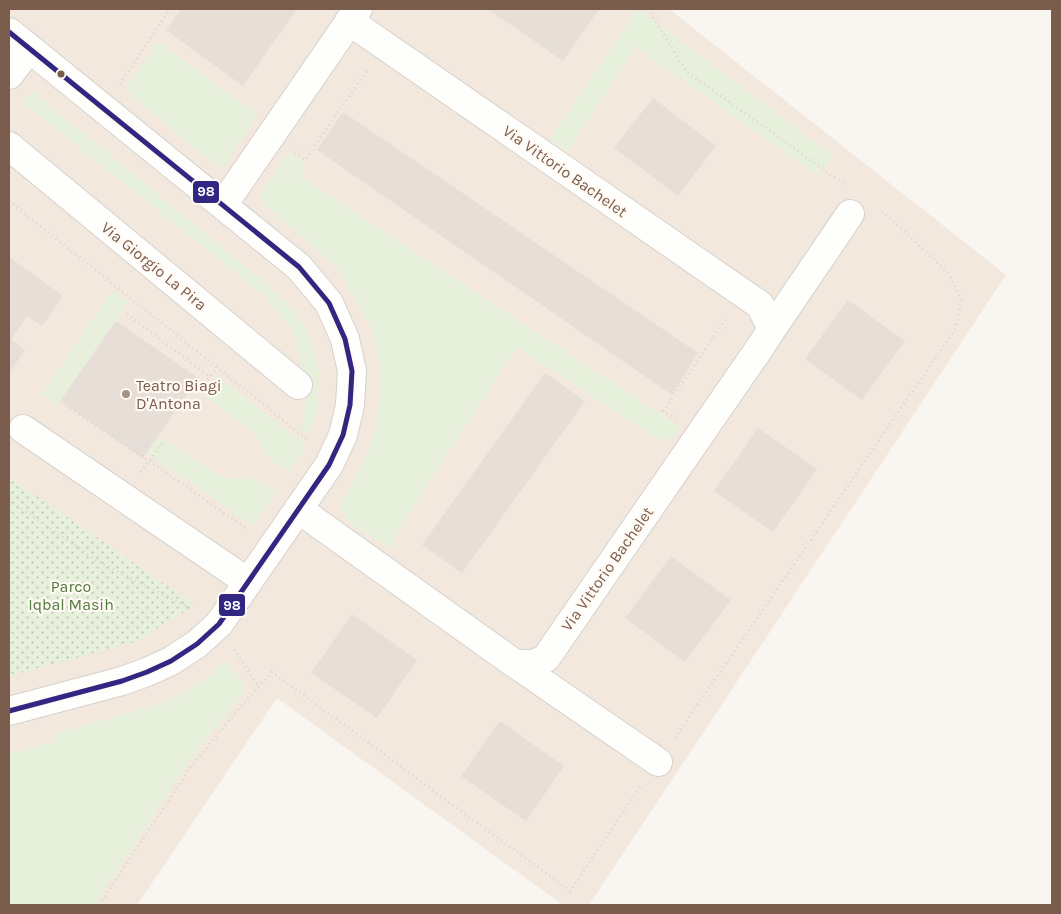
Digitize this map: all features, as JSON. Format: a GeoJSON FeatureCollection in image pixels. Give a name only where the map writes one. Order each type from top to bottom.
{"type":"FeatureCollection","features":[{"type":"Feature","properties":{"kind":"street","name":"Via Vittorio Bachelet"},"geometry":{"type":"LineString","coordinates":[[223,205],[353,15],[760,305],[772,329]]}},
{"type":"Feature","properties":{"kind":"street"},"geometry":{"type":"LineString","coordinates":[[9,75],[19,40],[299,267],[329,303],[345,339],[352,371],[350,404],[343,435],[329,465],[219,624],[197,644],[171,661],[122,681],[9,711]]}},
{"type":"Feature","properties":{"kind":"street","name":"Via Giorgio La Pira"},"geometry":{"type":"LineString","coordinates":[[9,146],[298,385]]}},
{"type":"Feature","properties":{"kind":"street","name":"Via Vittorio Bachelet"},"geometry":{"type":"LineString","coordinates":[[514,663],[537,664],[546,658],[850,214]]}},
{"type":"Feature","properties":{"kind":"street"},"geometry":{"type":"LineString","coordinates":[[24,428],[248,582]]}},
{"type":"Feature","properties":{"kind":"street"},"geometry":{"type":"LineString","coordinates":[[298,509],[514,663],[658,762]]}},
{"type":"Feature","properties":{"kind":"path"},"geometry":{"type":"LineString","coordinates":[[115,91],[170,9]]}},
{"type":"Feature","properties":{"kind":"path"},"geometry":{"type":"LineString","coordinates":[[293,151],[305,160],[369,68]]}},
{"type":"Feature","properties":{"kind":"path"},"geometry":{"type":"LineString","coordinates":[[9,201],[311,443]]}},
{"type":"Feature","properties":{"kind":"path"},"geometry":{"type":"LineString","coordinates":[[127,314],[210,377]]}},
{"type":"Feature","properties":{"kind":"path"},"geometry":{"type":"LineString","coordinates":[[701,434],[663,411],[729,315]]}},
{"type":"Feature","properties":{"kind":"path"},"geometry":{"type":"LineString","coordinates":[[198,391],[217,368]]}},
{"type":"Feature","properties":{"kind":"path"},"geometry":{"type":"LineString","coordinates":[[66,406],[246,528]]}},
{"type":"Feature","properties":{"kind":"path"},"geometry":{"type":"LineString","coordinates":[[124,498],[164,440]]}},
{"type":"Feature","properties":{"kind":"path"},"geometry":{"type":"LineString","coordinates":[[9,500],[96,561],[194,611]]}},
{"type":"Feature","properties":{"kind":"path"},"geometry":{"type":"LineString","coordinates":[[233,648],[259,687]]}},
{"type":"Feature","properties":{"kind":"shaded area"},"geometry":{"type":"Polygon","coordinates":[[[9,9],[669,9],[1006,275],[589,905],[563,905],[277,698],[137,905],[9,905],[9,9]]]}},
{"type":"Feature","properties":{"kind":"green space"},"geometry":{"type":"Polygon","coordinates":[[[638,9],[833,157],[818,176],[636,47],[568,150],[549,140],[638,9]]]}},
{"type":"Feature","properties":{"kind":"green space"},"geometry":{"type":"Polygon","coordinates":[[[158,42],[258,114],[223,168],[199,153],[125,89],[158,42]]]}},
{"type":"Feature","properties":{"kind":"green space"},"geometry":{"type":"Polygon","coordinates":[[[33,92],[267,284],[295,311],[310,338],[319,370],[317,410],[309,436],[300,429],[303,425],[306,389],[294,333],[263,295],[20,100],[33,92]]]}},
{"type":"Feature","properties":{"kind":"green space"},"geometry":{"type":"Polygon","coordinates":[[[290,153],[306,165],[302,177],[681,428],[667,443],[629,421],[517,347],[400,527],[390,548],[351,524],[339,506],[365,460],[376,427],[380,388],[379,360],[372,328],[336,266],[268,208],[260,197],[266,185],[290,153]]]}},
{"type":"Feature","properties":{"kind":"green space"},"geometry":{"type":"Polygon","coordinates":[[[113,290],[128,302],[57,406],[42,394],[113,290]]]}},
{"type":"Feature","properties":{"kind":"green space"},"geometry":{"type":"Polygon","coordinates":[[[217,375],[307,447],[289,472],[270,459],[253,431],[203,395],[217,375]]]}},
{"type":"Feature","properties":{"kind":"green space"},"geometry":{"type":"Polygon","coordinates":[[[158,436],[220,476],[236,479],[253,479],[276,493],[253,526],[147,452],[158,436]]]}},
{"type":"Feature","properties":{"kind":"green space","name":"Parco Iqbal Masih"},"geometry":{"type":"Polygon","coordinates":[[[9,477],[195,605],[135,642],[9,676],[9,477]]]}},
{"type":"Feature","properties":{"kind":"green space"},"geometry":{"type":"Polygon","coordinates":[[[226,660],[246,689],[186,766],[94,905],[9,905],[9,753],[54,742],[55,733],[165,703],[209,677],[226,660]]]}},
{"type":"Feature","properties":{"kind":"building"},"geometry":{"type":"Polygon","coordinates":[[[181,9],[297,9],[243,86],[166,30],[181,9]]]}},
{"type":"Feature","properties":{"kind":"building"},"geometry":{"type":"Polygon","coordinates":[[[488,9],[599,9],[563,61],[488,9]]]}},
{"type":"Feature","properties":{"kind":"building"},"geometry":{"type":"Polygon","coordinates":[[[653,98],[716,146],[678,196],[614,148],[653,98]]]}},
{"type":"Feature","properties":{"kind":"building"},"geometry":{"type":"Polygon","coordinates":[[[343,112],[698,353],[672,395],[317,150],[343,112]]]}},
{"type":"Feature","properties":{"kind":"building"},"geometry":{"type":"Polygon","coordinates":[[[9,257],[63,296],[42,326],[27,316],[11,339],[25,350],[9,373],[9,257]]]}},
{"type":"Feature","properties":{"kind":"building"},"geometry":{"type":"Polygon","coordinates":[[[848,300],[905,341],[862,400],[805,359],[848,300]]]}},
{"type":"Feature","properties":{"kind":"building","name":"Teatro Biagi D'Antona"},"geometry":{"type":"Polygon","coordinates":[[[116,321],[198,378],[143,458],[60,401],[116,321]]]}},
{"type":"Feature","properties":{"kind":"building"},"geometry":{"type":"Polygon","coordinates":[[[545,373],[585,401],[462,573],[422,545],[545,373]]]}},
{"type":"Feature","properties":{"kind":"building"},"geometry":{"type":"Polygon","coordinates":[[[758,428],[817,469],[773,532],[714,491],[758,428]]]}},
{"type":"Feature","properties":{"kind":"building"},"geometry":{"type":"Polygon","coordinates":[[[671,556],[731,600],[685,662],[625,618],[671,556]]]}},
{"type":"Feature","properties":{"kind":"building"},"geometry":{"type":"Polygon","coordinates":[[[352,614],[417,660],[377,718],[311,673],[352,614]]]}},
{"type":"Feature","properties":{"kind":"building"},"geometry":{"type":"Polygon","coordinates":[[[500,721],[564,766],[526,821],[461,776],[500,721]]]}},
{"type":"Feature","properties":{"kind":"transit line","name":"98"},"geometry":{"type":"LineString","coordinates":[[9,32],[299,267],[329,303],[345,339],[352,371],[350,405],[343,435],[329,465],[219,624],[197,644],[171,661],[147,672],[122,681],[9,711]]}},
{"type":"Feature","properties":{"kind":"place","name":"Teatro Biagi D'Antona"},"geometry":{"type":"Point","coordinates":[126,394]}}]}
